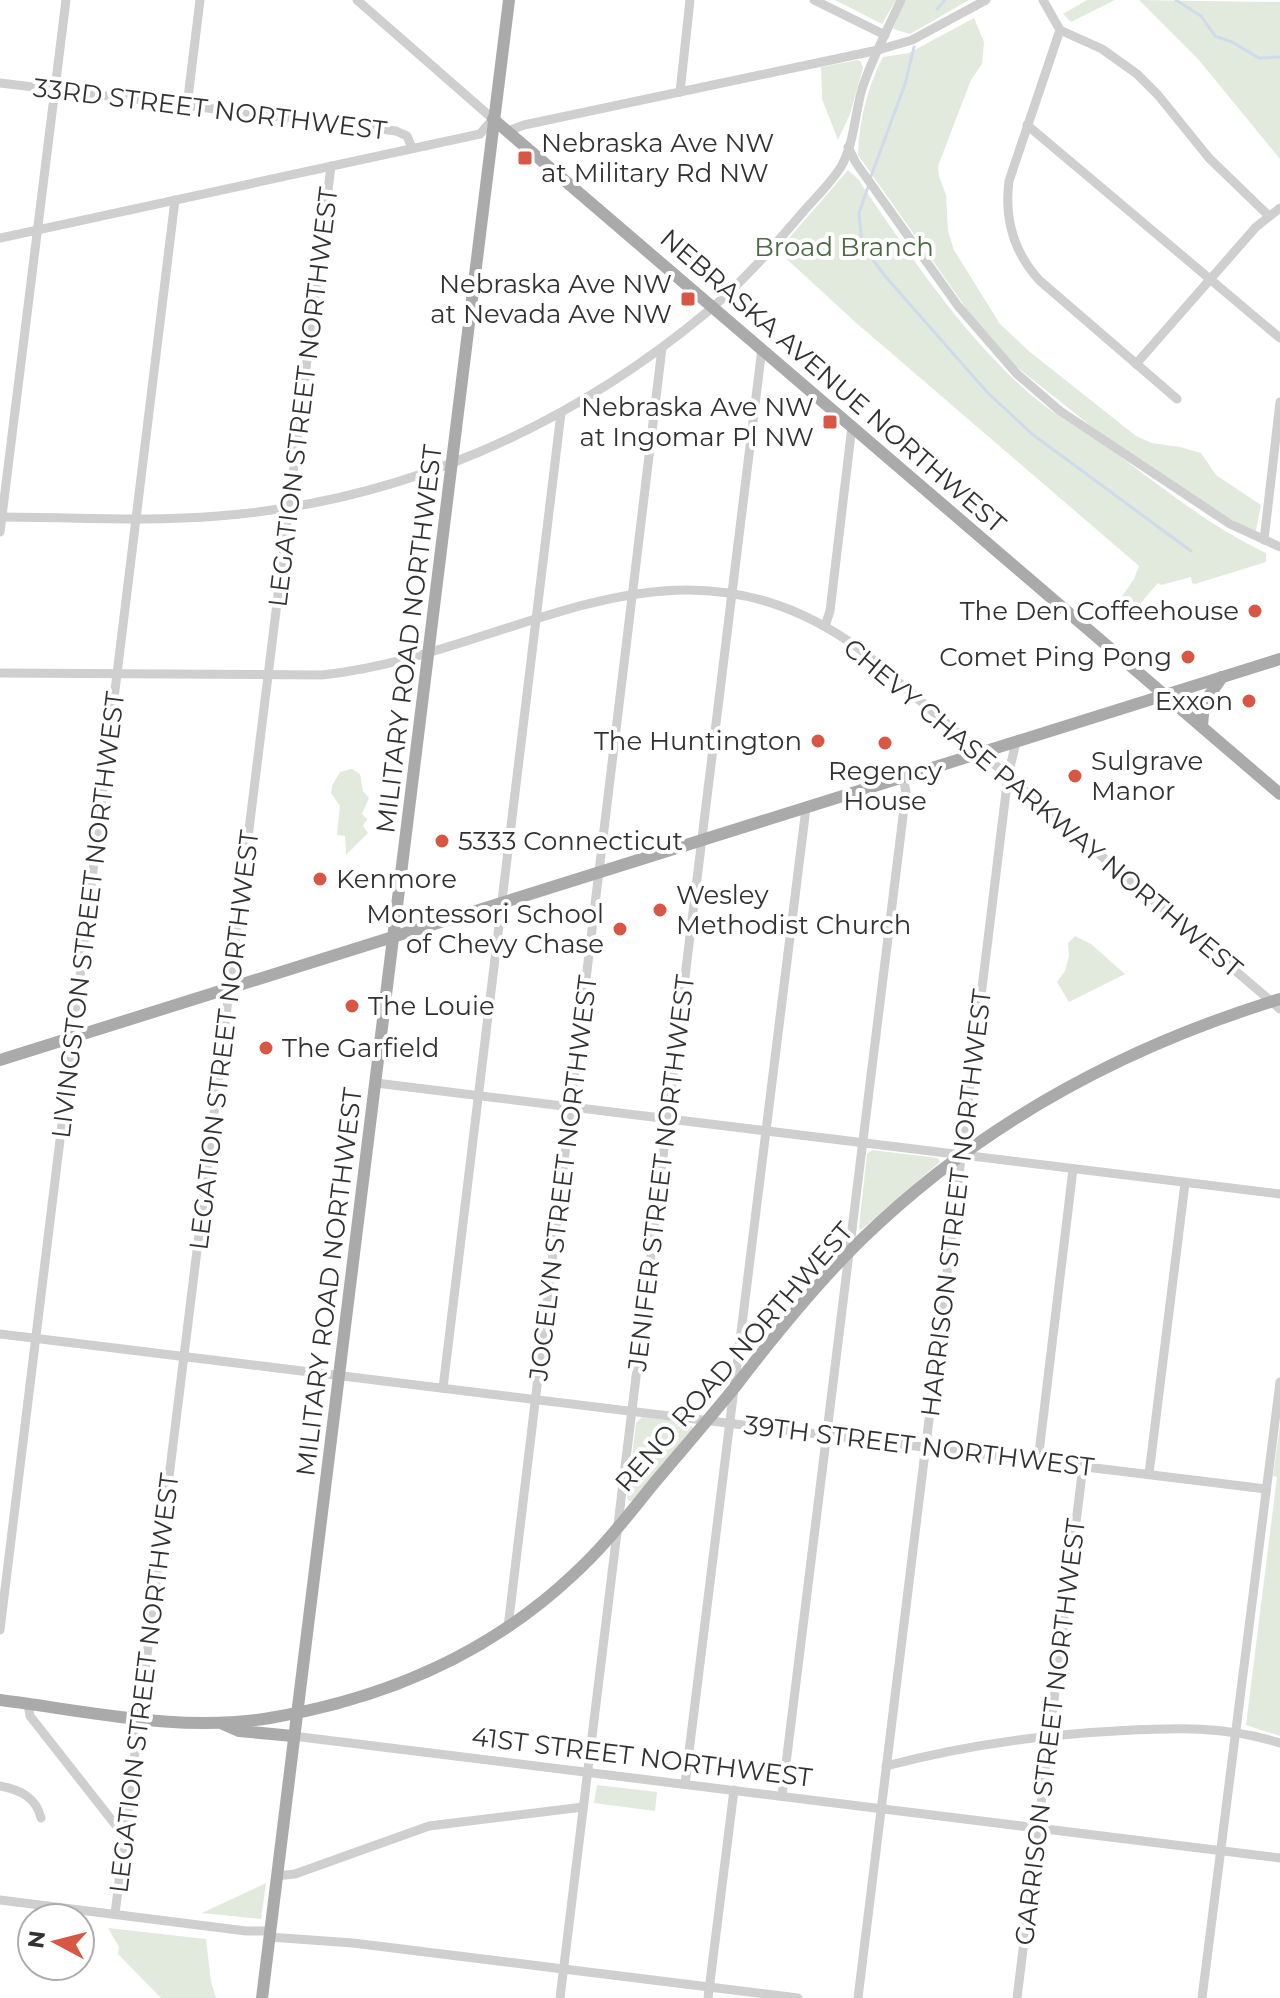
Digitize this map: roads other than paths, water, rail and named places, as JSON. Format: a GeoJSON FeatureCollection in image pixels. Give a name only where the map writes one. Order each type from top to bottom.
{"type":"FeatureCollection","features":[{"type":"Feature","properties":{"kind":"main road","name":"MILITARY ROAD NORTHWEST"},"geometry":{"type":"LineString","coordinates":[[262,1998],[509,0]]}},
{"type":"Feature","properties":{"kind":"main road","name":"NEBRASKA AVENUE NORTHWEST"},"geometry":{"type":"LineString","coordinates":[[493,119],[1280,794]]}},
{"type":"Feature","properties":{"kind":"main road"},"geometry":{"type":"LineString","coordinates":[[0,1060],[1280,659]]}},
{"type":"Feature","properties":{"kind":"main road"},"geometry":{"type":"LineString","coordinates":[[1202,726],[1204,703],[1222,677]]}},
{"type":"Feature","properties":{"kind":"main road","name":"RENO ROAD NORTHWEST"},"geometry":{"type":"LineString","coordinates":[[221,1723],[277,1717],[355,1699],[418,1677],[469,1652],[508,1627],[571,1577],[618,1527],[803,1303],[849,1252],[913,1193],[1022,1113],[1102,1068],[1180,1033],[1277,1003]]}},
{"type":"Feature","properties":{"kind":"main road","name":"41ST STREET NORTHWEST"},"geometry":{"type":"LineString","coordinates":[[0,1700],[139,1718],[221,1723],[239,1731],[293,1736]]}},
{"type":"Feature","properties":{"kind":"main road"},"geometry":{"type":"LineString","coordinates":[[277,1717],[293,1736]]}},
{"type":"Feature","properties":{"kind":"street"},"geometry":{"type":"LineString","coordinates":[[0,532],[66,0]]}},
{"type":"Feature","properties":{"kind":"street"},"geometry":{"type":"LineString","coordinates":[[187,106],[200,0]]}},
{"type":"Feature","properties":{"kind":"street","name":"NEBRASKA AVENUE NORTHWEST"},"geometry":{"type":"LineString","coordinates":[[357,0],[493,119]]}},
{"type":"Feature","properties":{"kind":"street"},"geometry":{"type":"LineString","coordinates":[[680,92],[690,0]]}},
{"type":"Feature","properties":{"kind":"street"},"geometry":{"type":"LineString","coordinates":[[814,0],[885,35]]}},
{"type":"Feature","properties":{"kind":"street"},"geometry":{"type":"LineString","coordinates":[[1,517],[219,516],[289,507],[371,490],[452,463],[561,413],[662,348],[713,307],[769,251],[827,185],[842,164],[862,89],[901,0]]}},
{"type":"Feature","properties":{"kind":"street"},"geometry":{"type":"LineString","coordinates":[[508,131],[524,125],[878,50],[912,40],[986,0]]}},
{"type":"Feature","properties":{"kind":"street"},"geometry":{"type":"LineString","coordinates":[[1043,0],[1060,30],[1102,49],[1143,79],[1209,158],[1269,216]]}},
{"type":"Feature","properties":{"kind":"street"},"geometry":{"type":"LineString","coordinates":[[1060,30],[1008,192],[1008,221],[1029,268],[1046,287],[1177,399]]}},
{"type":"Feature","properties":{"kind":"street","name":"33RD STREET NORTHWEST"},"geometry":{"type":"LineString","coordinates":[[0,83],[396,131],[407,136],[412,148]]}},
{"type":"Feature","properties":{"kind":"street"},"geometry":{"type":"LineString","coordinates":[[0,238],[480,134],[493,119]]}},
{"type":"Feature","properties":{"kind":"street"},"geometry":{"type":"LineString","coordinates":[[1027,125],[1280,338]]}},
{"type":"Feature","properties":{"kind":"street"},"geometry":{"type":"LineString","coordinates":[[848,147],[860,169],[973,326],[1037,392],[1060,411],[1230,524],[1280,547]]}},
{"type":"Feature","properties":{"kind":"street","name":"LEGATION STREET NORTHWEST"},"geometry":{"type":"LineString","coordinates":[[115,1914],[331,166]]}},
{"type":"Feature","properties":{"kind":"street","name":"LIVINGSTON STREET NORTHWEST"},"geometry":{"type":"LineString","coordinates":[[0,1630],[175,200]]}},
{"type":"Feature","properties":{"kind":"street"},"geometry":{"type":"LineString","coordinates":[[1136,364],[1209,279],[1280,208]]}},
{"type":"Feature","properties":{"kind":"street","name":"JOCELYN STREET NORTHWEST"},"geometry":{"type":"LineString","coordinates":[[508,1627],[662,348]]}},
{"type":"Feature","properties":{"kind":"street","name":"JENIFER STREET NORTHWEST"},"geometry":{"type":"LineString","coordinates":[[560,1998],[762,348]]}},
{"type":"Feature","properties":{"kind":"street"},"geometry":{"type":"LineString","coordinates":[[1264,540],[1280,402]]}},
{"type":"Feature","properties":{"kind":"street"},"geometry":{"type":"LineString","coordinates":[[443,1388],[561,413]]}},
{"type":"Feature","properties":{"kind":"street"},"geometry":{"type":"LineString","coordinates":[[825,626],[830,611],[852,426]]}},
{"type":"Feature","properties":{"kind":"street","name":"CHEVY CHASE PARKWAY NORTHWEST"},"geometry":{"type":"LineString","coordinates":[[0,673],[300,677],[347,672],[430,653],[634,593],[679,589],[732,593],[780,606],[825,626],[869,656],[1277,1003]]}},
{"type":"Feature","properties":{"kind":"street","name":"HARRISON STREET NORTHWEST"},"geometry":{"type":"LineString","coordinates":[[858,1998],[1008,776],[1016,742]]}},
{"type":"Feature","properties":{"kind":"street"},"geometry":{"type":"LineString","coordinates":[[782,1796],[906,792],[903,777]]}},
{"type":"Feature","properties":{"kind":"street"},"geometry":{"type":"LineString","coordinates":[[685,1784],[806,808]]}},
{"type":"Feature","properties":{"kind":"street"},"geometry":{"type":"LineString","coordinates":[[376,1083],[1280,1194]]}},
{"type":"Feature","properties":{"kind":"street"},"geometry":{"type":"LineString","coordinates":[[1038,1461],[1073,1169]]}},
{"type":"Feature","properties":{"kind":"street"},"geometry":{"type":"LineString","coordinates":[[1149,1474],[1185,1183]]}},
{"type":"Feature","properties":{"kind":"street","name":"39TH STREET NORTHWEST"},"geometry":{"type":"LineString","coordinates":[[0,1334],[1266,1489]]}},
{"type":"Feature","properties":{"kind":"street"},"geometry":{"type":"LineString","coordinates":[[1202,1998],[1280,1382]]}},
{"type":"Feature","properties":{"kind":"street","name":"GARRISON STREET NORTHWEST"},"geometry":{"type":"LineString","coordinates":[[1017,1998],[1083,1466]]}},
{"type":"Feature","properties":{"kind":"street"},"geometry":{"type":"LineString","coordinates":[[28,1704],[30,1716],[125,1837]]}},
{"type":"Feature","properties":{"kind":"street"},"geometry":{"type":"LineString","coordinates":[[886,1766],[964,1748],[1049,1735],[1191,1727],[1236,1732],[1280,1743]]}},
{"type":"Feature","properties":{"kind":"street","name":"41ST STREET NORTHWEST"},"geometry":{"type":"LineString","coordinates":[[293,1736],[1280,1858]]}},
{"type":"Feature","properties":{"kind":"street"},"geometry":{"type":"LineString","coordinates":[[0,1786],[32,1799],[41,1818]]}},
{"type":"Feature","properties":{"kind":"street"},"geometry":{"type":"LineString","coordinates":[[709,1993],[734,1790]]}},
{"type":"Feature","properties":{"kind":"street"},"geometry":{"type":"LineString","coordinates":[[276,1876],[295,1874],[429,1826],[583,1807]]}},
{"type":"Feature","properties":{"kind":"street"},"geometry":{"type":"LineString","coordinates":[[0,1900],[563,1969],[709,1993],[798,1998]]}},
{"type":"Feature","properties":{"kind":"waterway","name":"Broad Branch"},"geometry":{"type":"LineString","coordinates":[[937,9],[945,0]]}},
{"type":"Feature","properties":{"kind":"waterway"},"geometry":{"type":"LineString","coordinates":[[1176,0],[1201,16],[1215,36],[1259,58],[1280,57]]}},
{"type":"Feature","properties":{"kind":"waterway","name":"Broad Branch"},"geometry":{"type":"LineString","coordinates":[[870,179],[905,84],[914,47]]}},
{"type":"Feature","properties":{"kind":"waterway","name":"Broad Branch"},"geometry":{"type":"LineString","coordinates":[[868,187],[859,213],[862,245],[885,276],[987,392],[1032,434],[1191,551]]}},
{"type":"Feature","properties":{"kind":"place","name":"Nebraska Ave NW at Military Rd NW"},"geometry":{"type":"Point","coordinates":[525,158]}},
{"type":"Feature","properties":{"kind":"place","name":"Nebraska Ave NW at Nevada Ave NW"},"geometry":{"type":"Point","coordinates":[688,299]}},
{"type":"Feature","properties":{"kind":"place","name":"Nebraska Ave NW at Ingomar Pl NW"},"geometry":{"type":"Point","coordinates":[830,422]}},
{"type":"Feature","properties":{"kind":"place","name":"The Den Coffeehouse"},"geometry":{"type":"Point","coordinates":[1255,611]}},
{"type":"Feature","properties":{"kind":"place","name":"Comet Ping Pong"},"geometry":{"type":"Point","coordinates":[1188,657]}},
{"type":"Feature","properties":{"kind":"place","name":"Exxon"},"geometry":{"type":"Point","coordinates":[1249,701]}},
{"type":"Feature","properties":{"kind":"place","name":"The Huntington"},"geometry":{"type":"Point","coordinates":[818,741]}},
{"type":"Feature","properties":{"kind":"place","name":"Regency House"},"geometry":{"type":"Point","coordinates":[885,743]}},
{"type":"Feature","properties":{"kind":"place","name":"Sulgrave Manor"},"geometry":{"type":"Point","coordinates":[1075,776]}},
{"type":"Feature","properties":{"kind":"place","name":"5333 Connecticut"},"geometry":{"type":"Point","coordinates":[442,841]}},
{"type":"Feature","properties":{"kind":"place","name":"Kenmore"},"geometry":{"type":"Point","coordinates":[320,879]}},
{"type":"Feature","properties":{"kind":"place","name":"Wesley Methodist Church"},"geometry":{"type":"Point","coordinates":[660,910]}},
{"type":"Feature","properties":{"kind":"place","name":"Montessori School of Chevy Chase"},"geometry":{"type":"Point","coordinates":[620,929]}},
{"type":"Feature","properties":{"kind":"place","name":"The Louie"},"geometry":{"type":"Point","coordinates":[352,1006]}},
{"type":"Feature","properties":{"kind":"place","name":"The Garfield"},"geometry":{"type":"Point","coordinates":[266,1048]}}]}
